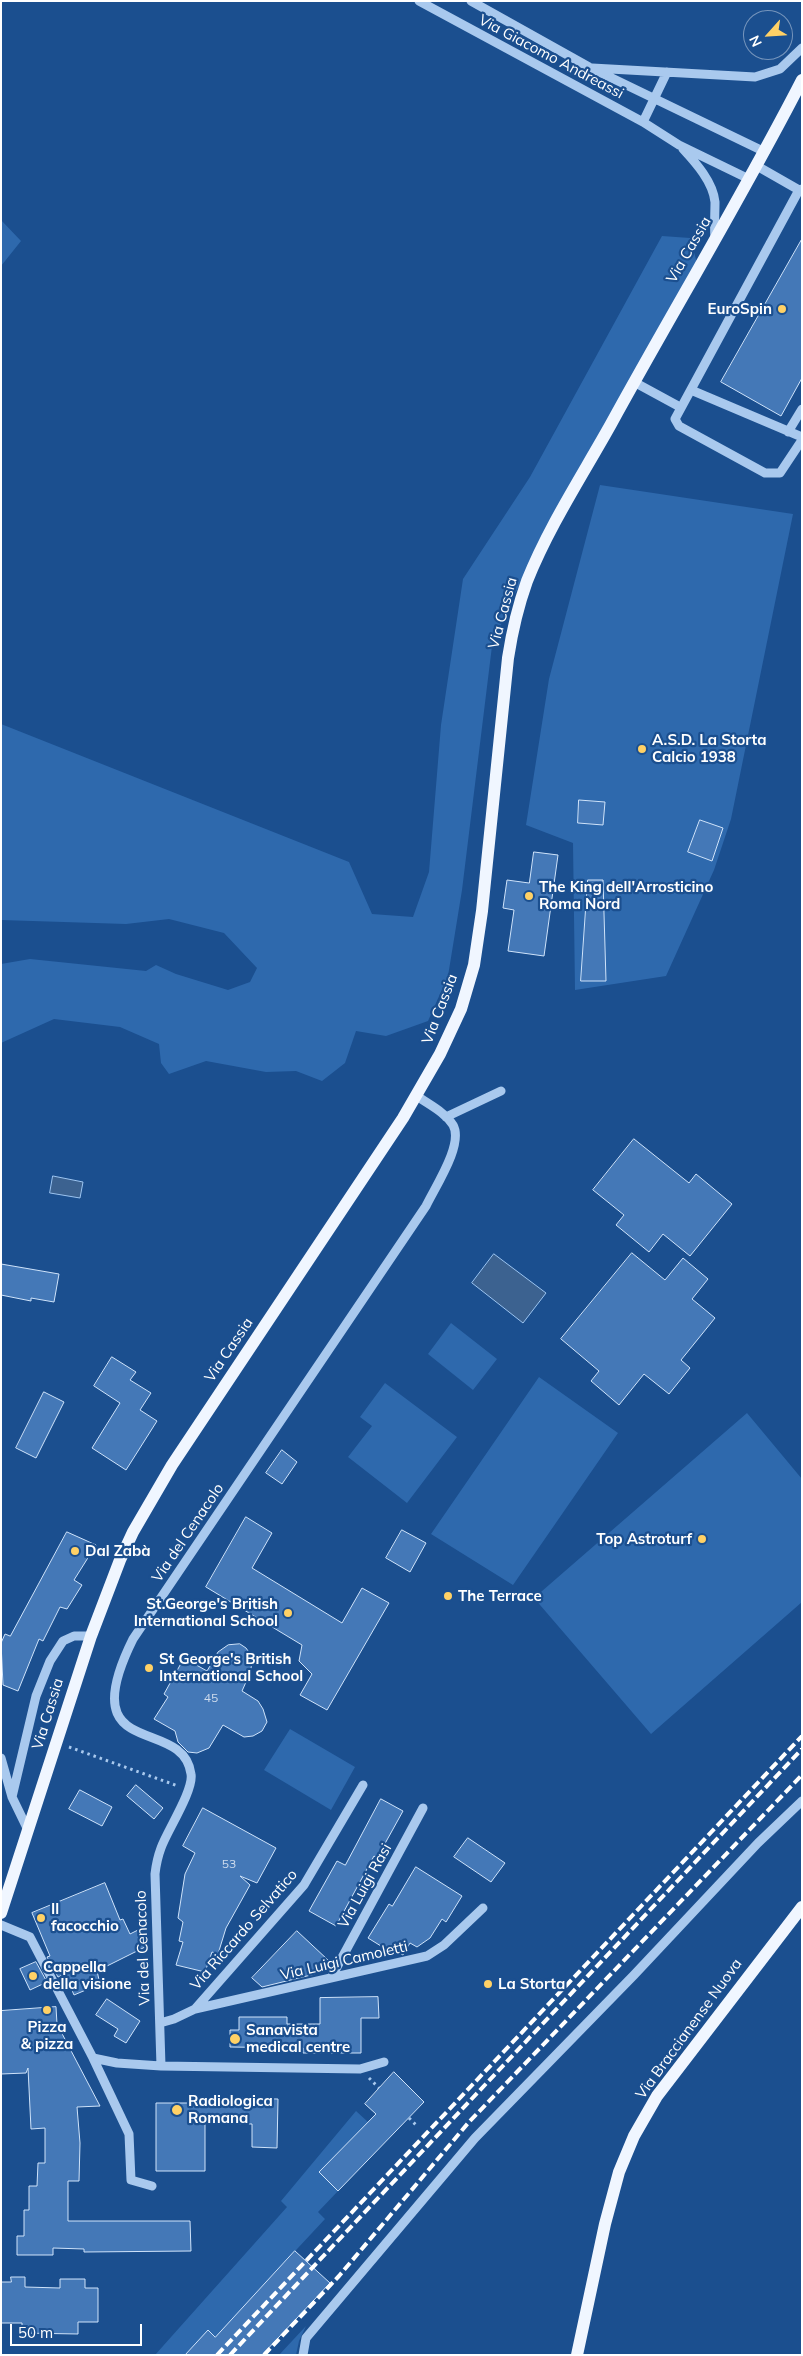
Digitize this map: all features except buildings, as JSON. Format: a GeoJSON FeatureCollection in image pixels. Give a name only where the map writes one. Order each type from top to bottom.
{"type":"FeatureCollection","features":[{"type":"Feature","properties":{"kind":"main road","name":"Via Cassia"},"geometry":{"type":"LineString","coordinates":[[1,1913],[91,1636],[120,1560],[146,1508],[172,1465],[417,1096],[440,1054],[461,1009],[474,965],[482,911],[509,648],[520,602],[528,580],[552,530],[757,166],[802,80]]}},
{"type":"Feature","properties":{"kind":"main road","name":"Via Braccianense Nuova"},"geometry":{"type":"LineString","coordinates":[[577,2355],[618,2172],[634,2136],[657,2096],[802,1907]]}},
{"type":"Feature","properties":{"kind":"street","name":"Via Giacomo Andreassi"},"geometry":{"type":"LineString","coordinates":[[420,1],[643,122],[679,145],[749,179]]}},
{"type":"Feature","properties":{"kind":"street","name":"Via Giacomo Andreassi"},"geometry":{"type":"LineString","coordinates":[[471,1],[589,67],[764,152]]}},
{"type":"Feature","properties":{"kind":"street","name":"Via Giacomo Andreassi"},"geometry":{"type":"LineString","coordinates":[[589,67],[755,77],[780,69],[802,48]]}},
{"type":"Feature","properties":{"kind":"street"},"geometry":{"type":"LineString","coordinates":[[643,122],[667,72]]}},
{"type":"Feature","properties":{"kind":"street","name":"Via Giacomo Andreassi"},"geometry":{"type":"LineString","coordinates":[[679,145],[697,165],[711,188],[715,201],[715,238]]}},
{"type":"Feature","properties":{"kind":"street"},"geometry":{"type":"LineString","coordinates":[[690,390],[802,439],[780,474],[765,473],[679,426],[675,419],[680,407],[801,190],[757,166]]}},
{"type":"Feature","properties":{"kind":"street"},"geometry":{"type":"LineString","coordinates":[[634,382],[680,407]]}},
{"type":"Feature","properties":{"kind":"street"},"geometry":{"type":"LineString","coordinates":[[788,432],[802,409]]}},
{"type":"Feature","properties":{"kind":"street"},"geometry":{"type":"LineString","coordinates":[[417,1096],[446,1117],[501,1091]]}},
{"type":"Feature","properties":{"kind":"street","name":"Via del Cenacolo"},"geometry":{"type":"LineString","coordinates":[[161,2066],[158,1936],[154,1902],[155,1874],[160,1848],[188,1790],[192,1777],[189,1761],[169,1745],[126,1727],[121,1720],[117,1713],[114,1697],[119,1670],[133,1639],[426,1206],[456,1143],[453,1125],[446,1117]]}},
{"type":"Feature","properties":{"kind":"street"},"geometry":{"type":"LineString","coordinates":[[12,1797],[36,1696],[50,1661],[63,1641],[74,1636],[91,1636]]}},
{"type":"Feature","properties":{"kind":"street"},"geometry":{"type":"LineString","coordinates":[[1,1758],[12,1797],[28,1830]]}},
{"type":"Feature","properties":{"kind":"street","name":"Via Riccardo Selvatico"},"geometry":{"type":"LineString","coordinates":[[160,2023],[195,2009],[304,1885],[364,1785]]}},
{"type":"Feature","properties":{"kind":"street"},"geometry":{"type":"LineString","coordinates":[[303,2355],[306,2338],[475,2138],[634,1975],[758,1843],[802,1801]]}},
{"type":"Feature","properties":{"kind":"street","name":"Via Luigi Rasi"},"geometry":{"type":"LineString","coordinates":[[331,1978],[423,1808]]}},
{"type":"Feature","properties":{"kind":"street","name":"Via Luigi Camoletti"},"geometry":{"type":"LineString","coordinates":[[195,2009],[426,1956],[444,1945],[483,1908]]}},
{"type":"Feature","properties":{"kind":"street"},"geometry":{"type":"LineString","coordinates":[[1,1925],[30,1937],[130,2134],[131,2180],[152,2186]]}},
{"type":"Feature","properties":{"kind":"street"},"geometry":{"type":"LineString","coordinates":[[93,2058],[117,2063],[161,2066],[360,2069],[384,2062]]}},
{"type":"Feature","properties":{"kind":"path"},"geometry":{"type":"LineString","coordinates":[[56,1742],[188,1790]]}},
{"type":"Feature","properties":{"kind":"path"},"geometry":{"type":"LineString","coordinates":[[409,2118],[416,2125]]}},
{"type":"Feature","properties":{"kind":"shaded area"},"geometry":{"type":"Polygon","coordinates":[[[1,220],[21,241],[1,266],[1,220]]]}},
{"type":"Feature","properties":{"kind":"shaded area"},"geometry":{"type":"Polygon","coordinates":[[[662,236],[690,238],[697,263],[512,599],[492,646],[462,890],[448,976],[428,1021],[386,1036],[356,1031],[345,1063],[322,1081],[296,1071],[266,1072],[206,1061],[169,1074],[161,1063],[159,1044],[120,1027],[54,1019],[1,1043],[1,964],[30,959],[146,971],[156,965],[176,974],[228,990],[250,982],[257,968],[224,933],[169,919],[126,924],[1,920],[1,724],[349,862],[372,914],[413,917],[429,872],[441,725],[463,579],[530,477],[662,236]]]}},
{"type":"Feature","properties":{"kind":"shaded area","name":"A.S.D. La Storta Calcio 1938"},"geometry":{"type":"Polygon","coordinates":[[[600,485],[793,514],[731,819],[714,870],[666,976],[575,990],[573,843],[526,825],[549,679],[600,485]]]}},
{"type":"Feature","properties":{"kind":"shaded area"},"geometry":{"type":"Polygon","coordinates":[[[53,1176],[83,1182],[80,1198],[50,1193],[53,1176]]]}},
{"type":"Feature","properties":{"kind":"shaded area"},"geometry":{"type":"Polygon","coordinates":[[[494,1254],[546,1293],[523,1323],[472,1283],[494,1254]]]}},
{"type":"Feature","properties":{"kind":"shaded area"},"geometry":{"type":"Polygon","coordinates":[[[451,1323],[497,1359],[473,1390],[428,1354],[451,1323]]]}},
{"type":"Feature","properties":{"kind":"shaded area"},"geometry":{"type":"Polygon","coordinates":[[[539,1377],[618,1433],[513,1585],[431,1534],[539,1377]]]}},
{"type":"Feature","properties":{"kind":"shaded area"},"geometry":{"type":"Polygon","coordinates":[[[385,1383],[457,1437],[407,1503],[348,1457],[372,1426],[360,1417],[385,1383]]]}},
{"type":"Feature","properties":{"kind":"shaded area","name":"Top Astroturf"},"geometry":{"type":"Polygon","coordinates":[[[747,1413],[802,1479],[802,1602],[651,1734],[534,1598],[747,1413]]]}},
{"type":"Feature","properties":{"kind":"shaded area"},"geometry":{"type":"Polygon","coordinates":[[[290,1729],[355,1767],[331,1810],[264,1770],[290,1729]]]}},
{"type":"Feature","properties":{"kind":"shaded area"},"geometry":{"type":"Polygon","coordinates":[[[356,2111],[368,2122],[319,2172],[338,2191],[318,2212],[325,2219],[215,2337],[208,2331],[185,2355],[155,2355],[287,2207],[281,2201],[356,2111]]]}},
{"type":"Feature","properties":{"kind":"shaded area"},"geometry":{"type":"Polygon","coordinates":[[[306,2326],[299,2341],[296,2355],[279,2355],[306,2326]]]}},
{"type":"Feature","properties":{"kind":"railway"},"geometry":{"type":"LineString","coordinates":[[217,2355],[802,1736]]}},
{"type":"Feature","properties":{"kind":"railway"},"geometry":{"type":"LineString","coordinates":[[230,2355],[802,1749]]}},
{"type":"Feature","properties":{"kind":"railway"},"geometry":{"type":"LineString","coordinates":[[264,2355],[339,2276],[469,2122],[802,1775]]}},
{"type":"Feature","properties":{"kind":"place","name":"EuroSpin"},"geometry":{"type":"Point","coordinates":[782,309]}},
{"type":"Feature","properties":{"kind":"place","name":"A.S.D. La Storta Calcio 1938"},"geometry":{"type":"Point","coordinates":[642,749]}},
{"type":"Feature","properties":{"kind":"place","name":"The King dell'Arrosticino Roma Nord"},"geometry":{"type":"Point","coordinates":[529,896]}},
{"type":"Feature","properties":{"kind":"place","name":"Top Astroturf"},"geometry":{"type":"Point","coordinates":[702,1539]}},
{"type":"Feature","properties":{"kind":"place","name":"Dal Zabà"},"geometry":{"type":"Point","coordinates":[75,1551]}},
{"type":"Feature","properties":{"kind":"place","name":"The Terrace"},"geometry":{"type":"Point","coordinates":[448,1596]}},
{"type":"Feature","properties":{"kind":"place","name":"St.George's British International School"},"geometry":{"type":"Point","coordinates":[288,1613]}},
{"type":"Feature","properties":{"kind":"place","name":"St George's British International School"},"geometry":{"type":"Point","coordinates":[149,1668]}},
{"type":"Feature","properties":{"kind":"place","name":"Il facocchio"},"geometry":{"type":"Point","coordinates":[41,1918]}},
{"type":"Feature","properties":{"kind":"place","name":"Cappella della visione"},"geometry":{"type":"Point","coordinates":[33,1976]}},
{"type":"Feature","properties":{"kind":"place","name":"La Storta"},"geometry":{"type":"Point","coordinates":[488,1984]}},
{"type":"Feature","properties":{"kind":"place","name":"Pizza & pizza"},"geometry":{"type":"Point","coordinates":[47,2010]}},
{"type":"Feature","properties":{"kind":"place","name":"Sanavista medical centre"},"geometry":{"type":"Point","coordinates":[235,2039]}},
{"type":"Feature","properties":{"kind":"place","name":"Radiologica Romana"},"geometry":{"type":"Point","coordinates":[177,2110]}}]}
